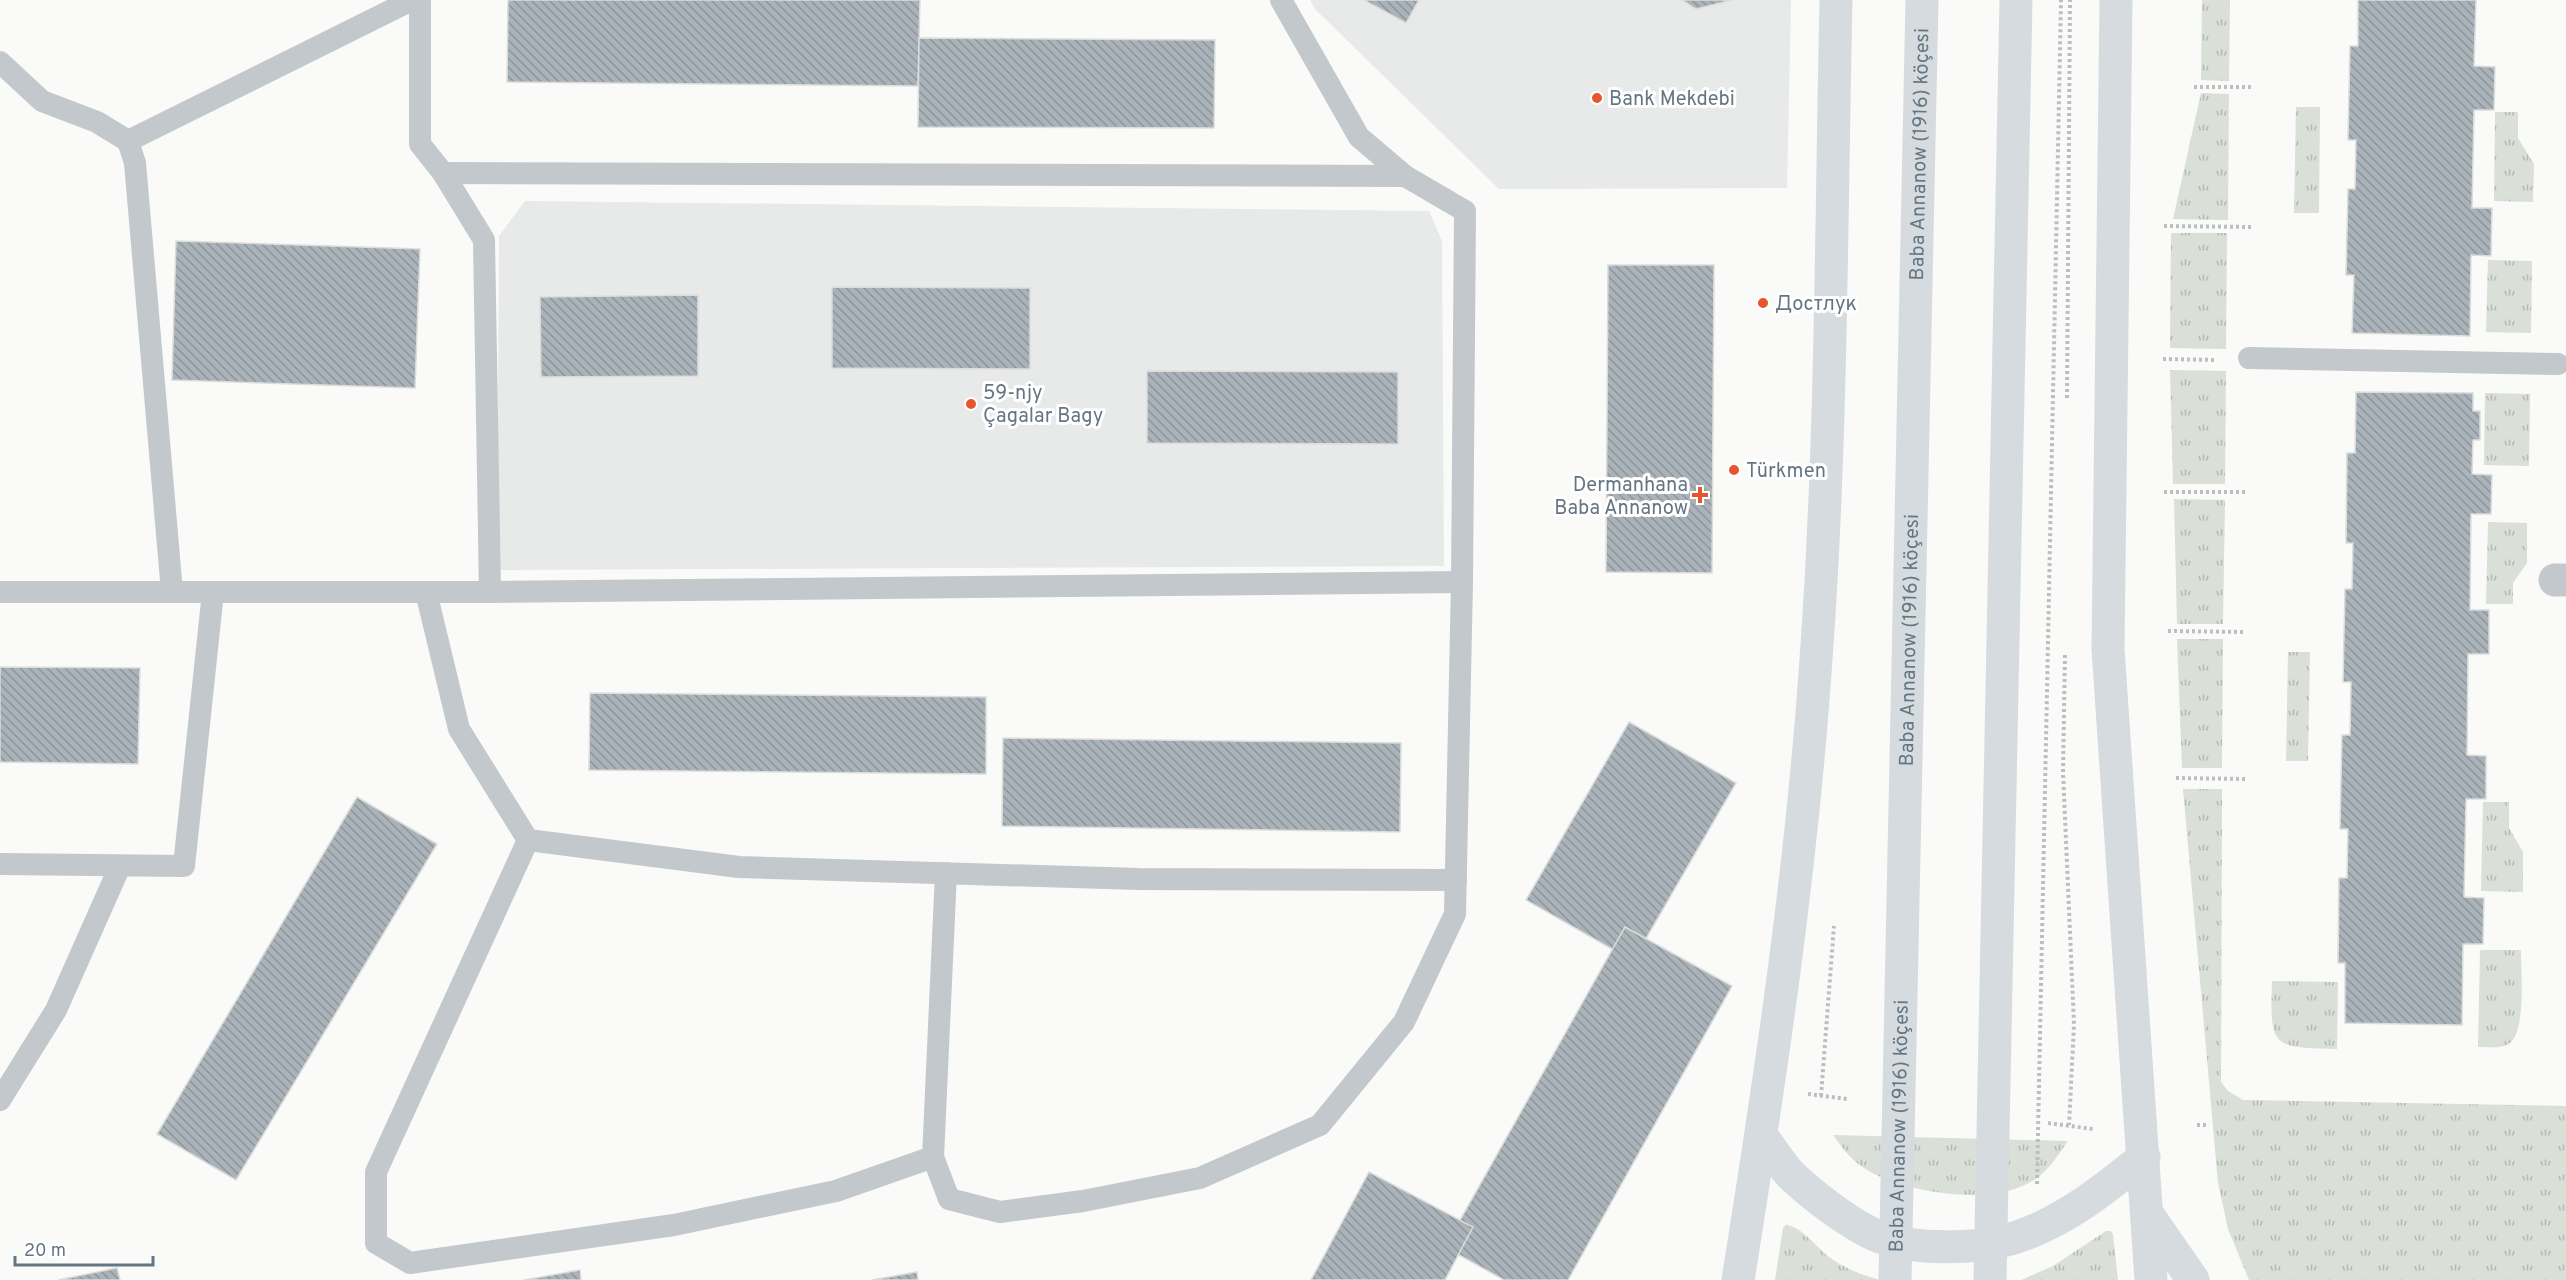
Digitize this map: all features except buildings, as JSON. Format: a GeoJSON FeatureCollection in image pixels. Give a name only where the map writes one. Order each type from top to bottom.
{"type":"FeatureCollection","features":[{"type":"Feature","properties":{"kind":"main road"},"geometry":{"type":"LineString","coordinates":[[1717,1280],[1740,1267],[1783,988],[1806,793],[1817,656],[1825,487],[1836,0]]}},
{"type":"Feature","properties":{"kind":"main road","name":"Baba Annanow (1916) köçesi"},"geometry":{"type":"LineString","coordinates":[[1895,1280],[1922,0]]}},
{"type":"Feature","properties":{"kind":"main road"},"geometry":{"type":"LineString","coordinates":[[1990,1280],[2016,0]]}},
{"type":"Feature","properties":{"kind":"main road"},"geometry":{"type":"LineString","coordinates":[[2116,0],[2108,649],[2151,1280]]}},
{"type":"Feature","properties":{"kind":"main road"},"geometry":{"type":"LineString","coordinates":[[1761,1135],[1791,1174],[1824,1202],[1873,1234],[1922,1246],[1969,1247],[2016,1238],[2060,1218],[2095,1196],[2144,1157]]}},
{"type":"Feature","properties":{"kind":"main road"},"geometry":{"type":"LineString","coordinates":[[2148,1215],[2193,1280]]}},
{"type":"Feature","properties":{"kind":"lane"},"geometry":{"type":"LineString","coordinates":[[128,141],[412,0]]}},
{"type":"Feature","properties":{"kind":"lane"},"geometry":{"type":"LineString","coordinates":[[420,0],[420,144],[443,172],[484,240],[490,592]]}},
{"type":"Feature","properties":{"kind":"lane"},"geometry":{"type":"LineString","coordinates":[[946,873],[933,1157],[950,1199],[1000,1212],[1083,1201],[1200,1178],[1320,1125],[1404,1022],[1455,914],[1462,582],[1465,211],[1405,176],[1359,137],[1281,0]]}},
{"type":"Feature","properties":{"kind":"lane"},"geometry":{"type":"LineString","coordinates":[[0,62],[42,101],[97,122],[128,141],[135,163],[172,592]]}},
{"type":"Feature","properties":{"kind":"lane"},"geometry":{"type":"LineString","coordinates":[[443,172],[1405,176]]}},
{"type":"Feature","properties":{"kind":"lane"},"geometry":{"type":"LineString","coordinates":[[2249,358],[2558,364]]}},
{"type":"Feature","properties":{"kind":"lane"},"geometry":{"type":"LineString","coordinates":[[0,592],[490,592],[1462,582]]}},
{"type":"Feature","properties":{"kind":"lane"},"geometry":{"type":"LineString","coordinates":[[0,864],[184,866],[213,592]]}},
{"type":"Feature","properties":{"kind":"lane"},"geometry":{"type":"LineString","coordinates":[[426,592],[459,729],[528,840]]}},
{"type":"Feature","properties":{"kind":"lane"},"geometry":{"type":"LineString","coordinates":[[528,840],[739,867],[1138,879],[1456,880]]}},
{"type":"Feature","properties":{"kind":"lane"},"geometry":{"type":"LineString","coordinates":[[528,840],[376,1172],[376,1243],[410,1263],[674,1225],[836,1191],[933,1157]]}},
{"type":"Feature","properties":{"kind":"lane"},"geometry":{"type":"LineString","coordinates":[[0,1100],[56,1010],[120,866]]}},
{"type":"Feature","properties":{"kind":"path"},"geometry":{"type":"LineString","coordinates":[[2037,1196],[2061,0]]}},
{"type":"Feature","properties":{"kind":"path"},"geometry":{"type":"LineString","coordinates":[[2194,87],[2252,87]]}},
{"type":"Feature","properties":{"kind":"path"},"geometry":{"type":"LineString","coordinates":[[2164,226],[2251,227]]}},
{"type":"Feature","properties":{"kind":"path"},"geometry":{"type":"LineString","coordinates":[[2163,359],[2226,360]]}},
{"type":"Feature","properties":{"kind":"path"},"geometry":{"type":"LineString","coordinates":[[2164,492],[2248,492]]}},
{"type":"Feature","properties":{"kind":"path"},"geometry":{"type":"LineString","coordinates":[[2168,631],[2246,632]]}},
{"type":"Feature","properties":{"kind":"path"},"geometry":{"type":"LineString","coordinates":[[2176,778],[2245,779]]}},
{"type":"Feature","properties":{"kind":"path"},"geometry":{"type":"LineString","coordinates":[[1798,1094],[1847,1099]]}},
{"type":"Feature","properties":{"kind":"path"},"geometry":{"type":"LineString","coordinates":[[2048,1123],[2093,1128]]}},
{"type":"Feature","properties":{"kind":"path"},"geometry":{"type":"LineString","coordinates":[[2197,1125],[2206,1125]]}},
{"type":"Feature","properties":{"kind":"shaded area","name":"Bank Mekdebi"},"geometry":{"type":"Polygon","coordinates":[[[1310,0],[1791,0],[1787,188],[1499,189],[1315,9],[1310,0]]]}},
{"type":"Feature","properties":{"kind":"shaded area","name":"59-njy Çagalar Bagy"},"geometry":{"type":"Polygon","coordinates":[[[525,201],[1429,211],[1442,241],[1444,566],[497,570],[499,236],[525,201]]]}},
{"type":"Feature","properties":{"kind":"green space"},"geometry":{"type":"Polygon","coordinates":[[[2202,0],[2230,0],[2229,81],[2201,80],[2202,0]]]}},
{"type":"Feature","properties":{"kind":"green space"},"geometry":{"type":"Polygon","coordinates":[[[2201,93],[2229,94],[2228,220],[2173,219],[2201,93]]]}},
{"type":"Feature","properties":{"kind":"green space"},"geometry":{"type":"Polygon","coordinates":[[[2296,107],[2320,107],[2319,213],[2294,213],[2296,107]]]}},
{"type":"Feature","properties":{"kind":"green space"},"geometry":{"type":"Polygon","coordinates":[[[2495,112],[2518,112],[2518,138],[2534,164],[2533,202],[2494,201],[2495,112]]]}},
{"type":"Feature","properties":{"kind":"green space"},"geometry":{"type":"Polygon","coordinates":[[[2171,233],[2227,233],[2226,349],[2170,348],[2171,233]]]}},
{"type":"Feature","properties":{"kind":"green space"},"geometry":{"type":"Polygon","coordinates":[[[2488,260],[2532,261],[2531,333],[2486,332],[2488,260]]]}},
{"type":"Feature","properties":{"kind":"green space"},"geometry":{"type":"Polygon","coordinates":[[[2170,370],[2226,371],[2225,484],[2173,484],[2170,370]]]}},
{"type":"Feature","properties":{"kind":"green space"},"geometry":{"type":"Polygon","coordinates":[[[2485,393],[2530,394],[2529,466],[2484,465],[2485,393]]]}},
{"type":"Feature","properties":{"kind":"green space"},"geometry":{"type":"Polygon","coordinates":[[[2174,499],[2225,500],[2223,624],[2177,624],[2174,499]]]}},
{"type":"Feature","properties":{"kind":"green space"},"geometry":{"type":"Polygon","coordinates":[[[2488,522],[2527,523],[2527,563],[2513,583],[2513,604],[2486,604],[2488,522]]]}},
{"type":"Feature","properties":{"kind":"green space"},"geometry":{"type":"Polygon","coordinates":[[[2177,639],[2223,639],[2222,768],[2182,768],[2177,639]]]}},
{"type":"Feature","properties":{"kind":"green space"},"geometry":{"type":"Polygon","coordinates":[[[2288,652],[2310,652],[2308,761],[2286,761],[2288,652]]]}},
{"type":"Feature","properties":{"kind":"green space"},"geometry":{"type":"Polygon","coordinates":[[[2183,789],[2222,789],[2221,1082],[2228,1091],[2243,1100],[2566,1106],[2566,1280],[2249,1280],[2228,1229],[2218,1183],[2183,789]]]}},
{"type":"Feature","properties":{"kind":"green space"},"geometry":{"type":"Polygon","coordinates":[[[2483,802],[2509,802],[2509,828],[2523,852],[2523,892],[2481,891],[2483,802]]]}},
{"type":"Feature","properties":{"kind":"green space"},"geometry":{"type":"Polygon","coordinates":[[[2480,950],[2521,950],[2521,1014],[2515,1036],[2510,1043],[2503,1046],[2478,1047],[2480,950]]]}},
{"type":"Feature","properties":{"kind":"green space"},"geometry":{"type":"Polygon","coordinates":[[[2272,981],[2338,982],[2337,1049],[2299,1047],[2279,1039],[2274,1031],[2272,1019],[2272,981]]]}},
{"type":"Feature","properties":{"kind":"green space"},"geometry":{"type":"Polygon","coordinates":[[[1833,1135],[2068,1141],[2045,1171],[2027,1184],[1990,1194],[1967,1195],[1921,1190],[1880,1177],[1855,1161],[1833,1135]]]}},
{"type":"Feature","properties":{"kind":"green space"},"geometry":{"type":"Polygon","coordinates":[[[1786,1225],[1798,1229],[1843,1266],[1881,1280],[1775,1280],[1783,1228],[1786,1225]]]}},
{"type":"Feature","properties":{"kind":"green space"},"geometry":{"type":"Polygon","coordinates":[[[2106,1231],[2111,1231],[2113,1234],[2118,1280],[2021,1280],[2053,1266],[2106,1231]]]}},
{"type":"Feature","properties":{"kind":"place","name":"Bank Mekdebi"},"geometry":{"type":"Point","coordinates":[1597,98]}},
{"type":"Feature","properties":{"kind":"place","name":"Достлук"},"geometry":{"type":"Point","coordinates":[1763,303]}},
{"type":"Feature","properties":{"kind":"place","name":"59-njy Çagalar Bagy"},"geometry":{"type":"Point","coordinates":[971,404]}},
{"type":"Feature","properties":{"kind":"place","name":"Türkmen"},"geometry":{"type":"Point","coordinates":[1734,470]}},
{"type":"Feature","properties":{"kind":"place","name":"Dermanhana Baba Annanow"},"geometry":{"type":"Point","coordinates":[1700,495]}}]}
